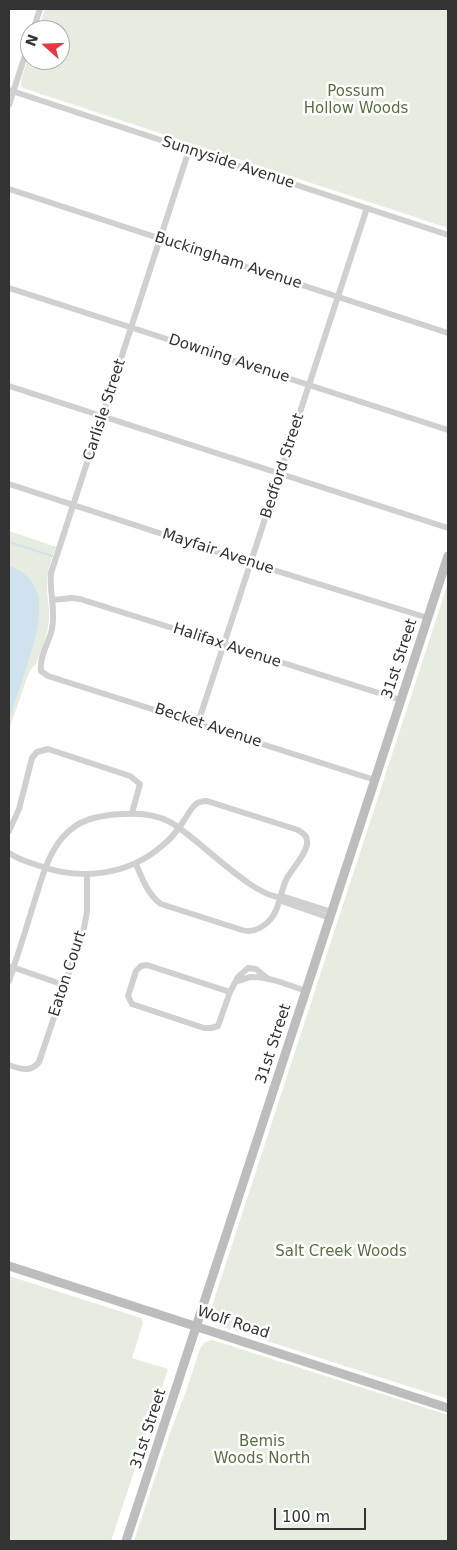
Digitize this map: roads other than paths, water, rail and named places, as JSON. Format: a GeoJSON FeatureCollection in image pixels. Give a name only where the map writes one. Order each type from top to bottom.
{"type":"FeatureCollection","features":[{"type":"Feature","properties":{"kind":"main road","name":"31st Street"},"geometry":{"type":"LineString","coordinates":[[126,1541],[448,556]]}},
{"type":"Feature","properties":{"kind":"main road","name":"Wolf Road"},"geometry":{"type":"LineString","coordinates":[[9,1266],[448,1408]]}},
{"type":"Feature","properties":{"kind":"street"},"geometry":{"type":"LineString","coordinates":[[9,105],[11,91],[20,67]]}},
{"type":"Feature","properties":{"kind":"street","name":"Sunnyside Avenue"},"geometry":{"type":"LineString","coordinates":[[11,91],[448,235]]}},
{"type":"Feature","properties":{"kind":"street","name":"Carlisle Street"},"geometry":{"type":"LineString","coordinates":[[41,671],[41,662],[52,629],[54,614],[50,587],[52,573],[190,150]]}},
{"type":"Feature","properties":{"kind":"street","name":"Buckingham Avenue"},"geometry":{"type":"LineString","coordinates":[[9,189],[448,332]]}},
{"type":"Feature","properties":{"kind":"street","name":"Bedford Street"},"geometry":{"type":"LineString","coordinates":[[198,723],[367,208]]}},
{"type":"Feature","properties":{"kind":"street","name":"Downing Avenue"},"geometry":{"type":"LineString","coordinates":[[9,288],[448,430]]}},
{"type":"Feature","properties":{"kind":"street"},"geometry":{"type":"LineString","coordinates":[[9,386],[448,528]]}},
{"type":"Feature","properties":{"kind":"street","name":"Mayfair Avenue"},"geometry":{"type":"LineString","coordinates":[[9,484],[250,563],[428,618]]}},
{"type":"Feature","properties":{"kind":"street","name":"Halifax Avenue"},"geometry":{"type":"LineString","coordinates":[[53,600],[80,599],[401,700]]}},
{"type":"Feature","properties":{"kind":"street","name":"Becket Avenue"},"geometry":{"type":"LineString","coordinates":[[41,671],[48,676],[375,780]]}},
{"type":"Feature","properties":{"kind":"street"},"geometry":{"type":"LineString","coordinates":[[9,831],[19,809],[32,758],[37,752],[48,749],[130,776],[136,780],[140,784],[132,813]]}},
{"type":"Feature","properties":{"kind":"street"},"geometry":{"type":"LineString","coordinates":[[9,853],[17,858],[46,868],[74,874],[87,875],[116,870],[136,864],[162,846],[179,828],[194,805],[202,801],[207,801],[303,833],[308,840],[307,847],[286,880],[271,919],[256,930],[245,931],[161,904],[146,885],[136,864]]}},
{"type":"Feature","properties":{"kind":"street"},"geometry":{"type":"LineString","coordinates":[[9,981],[11,967],[46,868],[56,846],[69,830],[84,821],[99,816],[132,813],[155,816],[168,821],[203,845],[242,879],[261,891],[279,898],[285,896],[331,915]]}},
{"type":"Feature","properties":{"kind":"street","name":"Eaton Court"},"geometry":{"type":"LineString","coordinates":[[9,1065],[23,1070],[33,1068],[39,1062],[84,928],[88,912],[87,875]]}},
{"type":"Feature","properties":{"kind":"street"},"geometry":{"type":"LineString","coordinates":[[230,992],[144,965],[136,971],[128,996],[130,1002],[135,1005],[204,1028],[212,1028],[218,1026],[230,992],[243,971],[250,968],[256,969],[267,978],[306,990]]}},
{"type":"Feature","properties":{"kind":"street"},"geometry":{"type":"LineString","coordinates":[[11,967],[64,985]]}},
{"type":"Feature","properties":{"kind":"water"},"geometry":{"type":"Polygon","coordinates":[[[9,566],[23,573],[33,583],[38,595],[39,609],[35,638],[9,720],[9,566]]]}},
{"type":"Feature","properties":{"kind":"waterway"},"geometry":{"type":"LineString","coordinates":[[9,542],[52,556]]}},
{"type":"Feature","properties":{"kind":"park label","name":"Possum Hollow Woods"},"geometry":{"type":"Point","coordinates":[356,100]}},
{"type":"Feature","properties":{"kind":"park label","name":"Salt Creek Woods"},"geometry":{"type":"Point","coordinates":[341,1252]}},
{"type":"Feature","properties":{"kind":"park label","name":"Bemis Woods North"},"geometry":{"type":"Point","coordinates":[262,1450]}}]}
